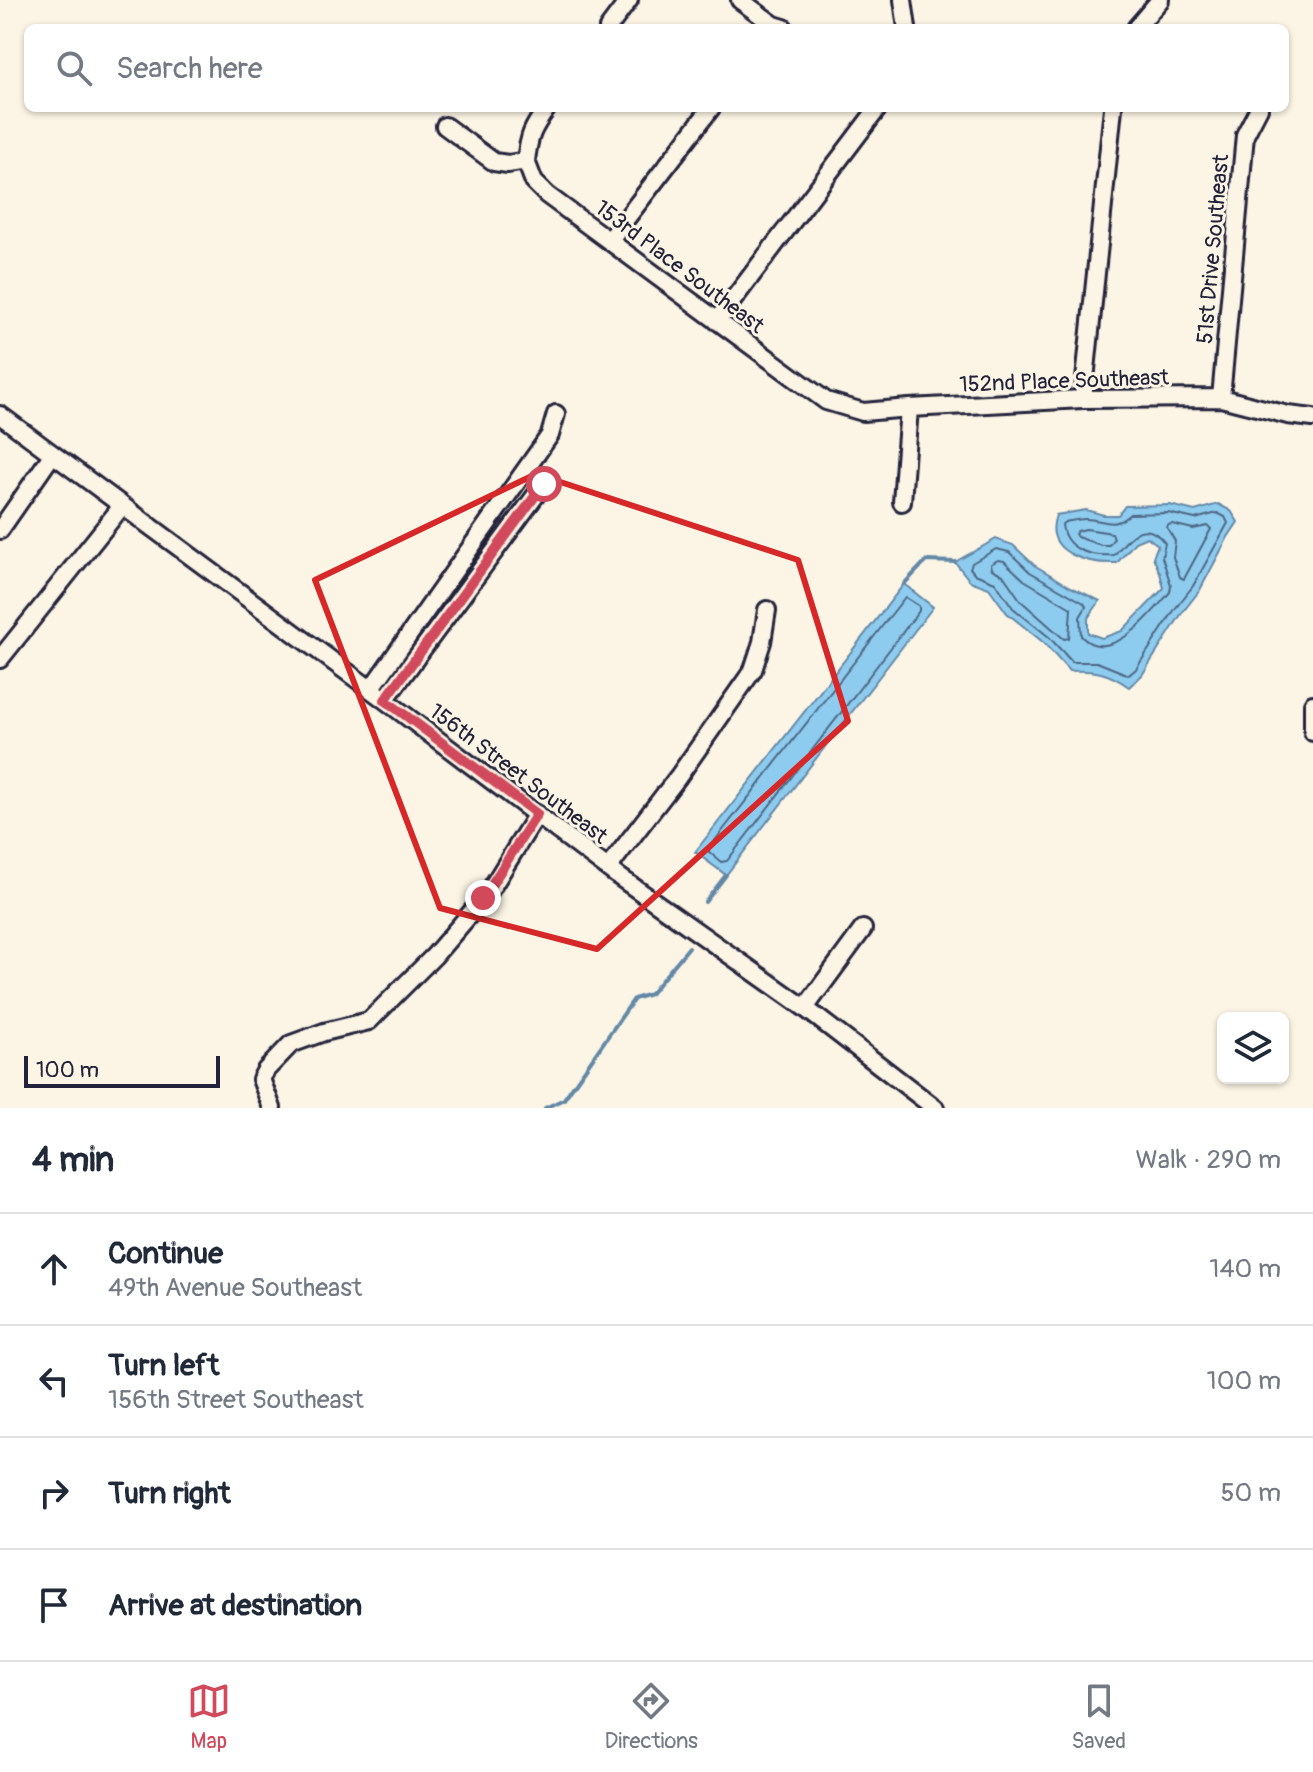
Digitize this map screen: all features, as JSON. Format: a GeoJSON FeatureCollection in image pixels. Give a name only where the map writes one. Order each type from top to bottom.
{"type":"FeatureCollection","features":[{"type":"Feature","properties":{"kind":"street"},"geometry":{"type":"LineString","coordinates":[[611,24],[629,0]]}},
{"type":"Feature","properties":{"kind":"street"},"geometry":{"type":"LineString","coordinates":[[740,0],[773,24]]}},
{"type":"Feature","properties":{"kind":"street"},"geometry":{"type":"LineString","coordinates":[[903,0],[906,24]]}},
{"type":"Feature","properties":{"kind":"street"},"geometry":{"type":"LineString","coordinates":[[1139,24],[1160,0]]}},
{"type":"Feature","properties":{"kind":"street"},"geometry":{"type":"LineString","coordinates":[[445,126],[494,162],[508,164],[526,161],[528,139],[544,112]]}},
{"type":"Feature","properties":{"kind":"street"},"geometry":{"type":"LineString","coordinates":[[609,241],[708,112]]}},
{"type":"Feature","properties":{"kind":"street"},"geometry":{"type":"LineString","coordinates":[[717,321],[875,112]]}},
{"type":"Feature","properties":{"kind":"street"},"geometry":{"type":"LineString","coordinates":[[1083,399],[1113,112]]}},
{"type":"Feature","properties":{"kind":"street","name":"51st Drive Southeast"},"geometry":{"type":"LineString","coordinates":[[1221,398],[1245,135],[1257,112]]}},
{"type":"Feature","properties":{"kind":"street","name":"153rd Place Southeast"},"geometry":{"type":"LineString","coordinates":[[526,161],[534,182],[547,195],[826,401],[863,412],[909,408]]}},
{"type":"Feature","properties":{"kind":"street","name":"152nd Place Southeast"},"geometry":{"type":"LineString","coordinates":[[909,408],[1083,399],[1221,398],[1313,418]]}},
{"type":"Feature","properties":{"kind":"street"},"geometry":{"type":"LineString","coordinates":[[902,502],[909,408]]}},
{"type":"Feature","properties":{"kind":"street"},"geometry":{"type":"LineString","coordinates":[[371,689],[550,435],[556,414]]}},
{"type":"Feature","properties":{"kind":"street","name":"156th Street Southeast"},"geometry":{"type":"LineString","coordinates":[[0,415],[608,868],[805,1008],[935,1108]]}},
{"type":"Feature","properties":{"kind":"street"},"geometry":{"type":"LineString","coordinates":[[0,530],[52,455]]}},
{"type":"Feature","properties":{"kind":"street"},"geometry":{"type":"LineString","coordinates":[[385,700],[544,484]]}},
{"type":"Feature","properties":{"kind":"street"},"geometry":{"type":"LineString","coordinates":[[0,659],[122,506]]}},
{"type":"Feature","properties":{"kind":"street"},"geometry":{"type":"LineString","coordinates":[[608,868],[678,777],[753,670],[762,642],[767,610]]}},
{"type":"Feature","properties":{"kind":"street"},"geometry":{"type":"LineString","coordinates":[[1313,704],[1313,732]]}},
{"type":"Feature","properties":{"kind":"street"},"geometry":{"type":"LineString","coordinates":[[272,1108],[261,1079],[266,1070],[291,1044],[369,1021],[434,956],[489,892],[537,814]]}},
{"type":"Feature","properties":{"kind":"street"},"geometry":{"type":"LineString","coordinates":[[805,1008],[863,929]]}},
{"type":"Feature","properties":{"kind":"highlighted area"},"geometry":{"type":"Polygon","coordinates":[[[536,474],[798,560],[848,721],[597,949],[440,908],[315,580],[536,474]]]}},
{"type":"Feature","properties":{"kind":"water"},"geometry":{"type":"Polygon","coordinates":[[[1218,504],[1231,511],[1238,522],[1200,590],[1142,675],[1129,687],[1101,673],[1069,671],[1044,643],[1007,613],[989,588],[970,581],[955,562],[996,539],[1013,545],[1034,565],[1100,601],[1088,618],[1088,633],[1102,638],[1122,631],[1164,588],[1153,557],[1158,545],[1147,537],[1135,542],[1117,563],[1082,559],[1062,548],[1056,539],[1053,528],[1056,515],[1086,510],[1118,515],[1125,506],[1170,505],[1195,511],[1218,504]]]}},
{"type":"Feature","properties":{"kind":"water"},"geometry":{"type":"Polygon","coordinates":[[[904,584],[933,607],[726,875],[695,852],[904,584]]]}},
{"type":"Feature","properties":{"kind":"waterway"},"geometry":{"type":"LineString","coordinates":[[904,584],[926,561],[955,562]]}},
{"type":"Feature","properties":{"kind":"waterway"},"geometry":{"type":"LineString","coordinates":[[705,902],[726,875]]}},
{"type":"Feature","properties":{"kind":"waterway"},"geometry":{"type":"LineString","coordinates":[[545,1108],[564,1099],[634,999],[650,994],[689,947]]}},
{"type":"Feature","properties":{"kind":"route"},"geometry":{"type":"LineString","coordinates":[[483,898],[537,814],[385,700],[544,484]]}}]}
